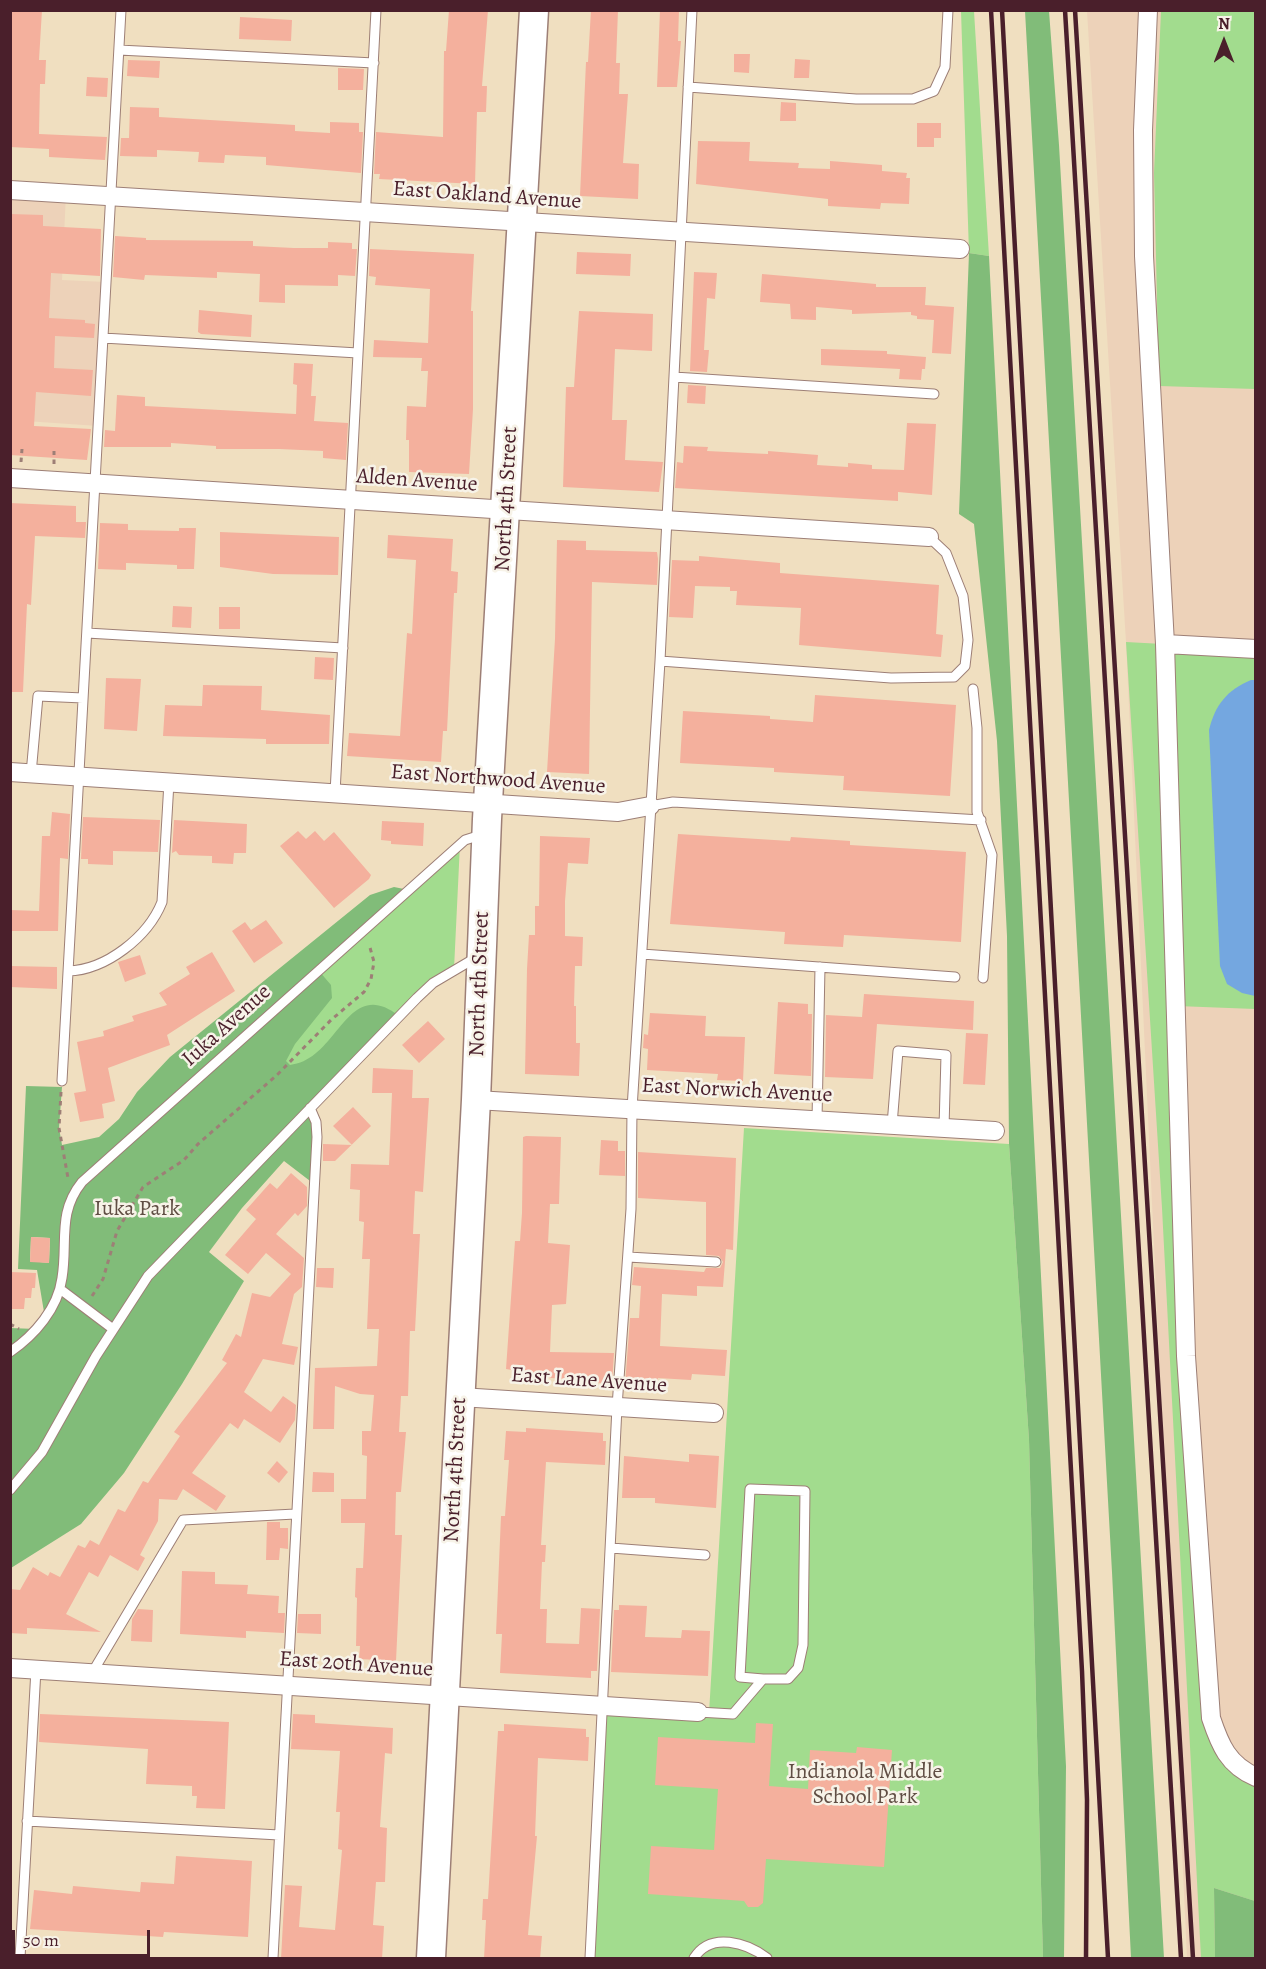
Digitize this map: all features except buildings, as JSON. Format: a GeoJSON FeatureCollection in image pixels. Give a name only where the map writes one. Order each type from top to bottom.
{"type":"FeatureCollection","features":[{"type":"Feature","properties":{"kind":"main road","name":"North 4th Street"},"geometry":{"type":"LineString","coordinates":[[431,1959],[476,1100],[486,834],[507,510],[534,10]]}},
{"type":"Feature","properties":{"kind":"street"},"geometry":{"type":"LineString","coordinates":[[1148,10],[1143,130],[1144,256],[1165,644],[1186,1356],[1211,1718],[1223,1751],[1249,1775]]}},
{"type":"Feature","properties":{"kind":"street","name":"East Oakland Avenue"},"geometry":{"type":"LineString","coordinates":[[10,190],[960,249]]}},
{"type":"Feature","properties":{"kind":"street","name":"Alden Avenue"},"geometry":{"type":"LineString","coordinates":[[10,478],[929,537]]}},
{"type":"Feature","properties":{"kind":"street"},"geometry":{"type":"LineString","coordinates":[[1165,644],[1256,649]]}},
{"type":"Feature","properties":{"kind":"street","name":"East Northwood Avenue"},"geometry":{"type":"LineString","coordinates":[[10,772],[618,813],[650,806]]}},
{"type":"Feature","properties":{"kind":"street","name":"East Norwich Avenue"},"geometry":{"type":"LineString","coordinates":[[476,1100],[995,1131]]}},
{"type":"Feature","properties":{"kind":"street","name":"East Lane Avenue"},"geometry":{"type":"LineString","coordinates":[[460,1397],[714,1413]]}},
{"type":"Feature","properties":{"kind":"street","name":"East 20th Avenue"},"geometry":{"type":"LineString","coordinates":[[10,1668],[698,1712]]}},
{"type":"Feature","properties":{"kind":"lane"},"geometry":{"type":"LineString","coordinates":[[62,1081],[121,10]]}},
{"type":"Feature","properties":{"kind":"lane"},"geometry":{"type":"LineString","coordinates":[[335,793],[376,10]]}},
{"type":"Feature","properties":{"kind":"lane"},"geometry":{"type":"LineString","coordinates":[[590,1959],[617,1407],[627,1257],[632,1109],[668,520],[679,232],[692,10]]}},
{"type":"Feature","properties":{"kind":"lane"},"geometry":{"type":"LineString","coordinates":[[687,87],[856,99],[914,99],[934,91],[945,67],[948,10]]}},
{"type":"Feature","properties":{"kind":"lane"},"geometry":{"type":"LineString","coordinates":[[119,50],[374,63]]}},
{"type":"Feature","properties":{"kind":"lane"},"geometry":{"type":"LineString","coordinates":[[103,338],[358,353]]}},
{"type":"Feature","properties":{"kind":"lane"},"geometry":{"type":"LineString","coordinates":[[674,377],[934,394]]}},
{"type":"Feature","properties":{"kind":"lane"},"geometry":{"type":"LineString","coordinates":[[660,661],[891,678],[954,677],[965,666],[968,640],[963,596],[946,553],[929,537]]}},
{"type":"Feature","properties":{"kind":"lane"},"geometry":{"type":"LineString","coordinates":[[87,633],[342,648]]}},
{"type":"Feature","properties":{"kind":"lane"},"geometry":{"type":"LineString","coordinates":[[973,689],[977,728],[976,812],[981,820],[992,855],[983,978]]}},
{"type":"Feature","properties":{"kind":"lane"},"geometry":{"type":"LineString","coordinates":[[31,774],[38,696],[83,698]]}},
{"type":"Feature","properties":{"kind":"lane"},"geometry":{"type":"LineString","coordinates":[[68,971],[88,969],[116,955],[156,917],[162,902],[169,783]]}},
{"type":"Feature","properties":{"kind":"lane","name":"East Northwood Avenue"},"geometry":{"type":"LineString","coordinates":[[650,806],[673,802],[981,820]]}},
{"type":"Feature","properties":{"kind":"lane","name":"Iuka Avenue"},"geometry":{"type":"LineString","coordinates":[[10,1352],[37,1329],[60,1289],[66,1207],[72,1194],[82,1182],[465,840],[486,834]]}},
{"type":"Feature","properties":{"kind":"lane"},"geometry":{"type":"LineString","coordinates":[[10,1490],[42,1452],[113,1329],[148,1275],[433,983],[482,954]]}},
{"type":"Feature","properties":{"kind":"lane"},"geometry":{"type":"LineString","coordinates":[[642,954],[955,976]]}},
{"type":"Feature","properties":{"kind":"lane"},"geometry":{"type":"LineString","coordinates":[[817,1120],[820,967]]}},
{"type":"Feature","properties":{"kind":"lane"},"geometry":{"type":"LineString","coordinates":[[892,1125],[898,1052],[946,1055],[944,1128]]}},
{"type":"Feature","properties":{"kind":"lane"},"geometry":{"type":"LineString","coordinates":[[273,1959],[295,1514],[317,1137],[316,1122],[310,1108]]}},
{"type":"Feature","properties":{"kind":"lane"},"geometry":{"type":"LineString","coordinates":[[627,1257],[716,1262]]}},
{"type":"Feature","properties":{"kind":"lane"},"geometry":{"type":"LineString","coordinates":[[60,1289],[113,1329]]}},
{"type":"Feature","properties":{"kind":"lane"},"geometry":{"type":"LineString","coordinates":[[750,1489],[805,1491],[803,1645],[798,1668],[788,1679],[763,1678],[740,1677],[750,1489]]}},
{"type":"Feature","properties":{"kind":"lane"},"geometry":{"type":"LineString","coordinates":[[92,1673],[183,1520],[295,1514]]}},
{"type":"Feature","properties":{"kind":"lane"},"geometry":{"type":"LineString","coordinates":[[611,1548],[705,1555]]}},
{"type":"Feature","properties":{"kind":"lane"},"geometry":{"type":"LineString","coordinates":[[20,1959],[36,1669]]}},
{"type":"Feature","properties":{"kind":"lane"},"geometry":{"type":"LineString","coordinates":[[698,1712],[733,1714],[763,1678]]}},
{"type":"Feature","properties":{"kind":"lane"},"geometry":{"type":"LineString","coordinates":[[27,1821],[279,1835]]}},
{"type":"Feature","properties":{"kind":"lane"},"geometry":{"type":"LineString","coordinates":[[694,1959],[703,1949],[726,1942],[748,1945],[767,1959]]}},
{"type":"Feature","properties":{"kind":"path"},"geometry":{"type":"LineString","coordinates":[[21,449],[21,462]]}},
{"type":"Feature","properties":{"kind":"path"},"geometry":{"type":"LineString","coordinates":[[54,451],[54,464]]}},
{"type":"Feature","properties":{"kind":"path"},"geometry":{"type":"LineString","coordinates":[[85,1308],[103,1279],[117,1231],[143,1187],[184,1160],[198,1144],[277,1075],[330,1020],[364,992],[371,979],[374,962],[363,930]]}},
{"type":"Feature","properties":{"kind":"path"},"geometry":{"type":"LineString","coordinates":[[62,1081],[59,1128],[72,1194]]}},
{"type":"Feature","properties":{"kind":"shaded area"},"geometry":{"type":"Polygon","coordinates":[[[1087,11],[1255,11],[1255,1958],[1187,1958],[1126,642],[1087,11]]]}},
{"type":"Feature","properties":{"kind":"shaded area"},"geometry":{"type":"Polygon","coordinates":[[[10,190],[66,193],[62,280],[106,282],[98,426],[11,420],[10,190]]]}},
{"type":"Feature","properties":{"kind":"green space"},"geometry":{"type":"Polygon","coordinates":[[[961,11],[974,11],[989,256],[969,253],[961,11]]]}},
{"type":"Feature","properties":{"kind":"green space"},"geometry":{"type":"Polygon","coordinates":[[[1025,11],[1049,11],[1059,145],[1164,1958],[1131,1958],[1112,1572],[1025,11]]]}},
{"type":"Feature","properties":{"kind":"green space"},"geometry":{"type":"Polygon","coordinates":[[[1161,11],[1255,11],[1255,389],[1159,386],[1154,173],[1161,11]]]}},
{"type":"Feature","properties":{"kind":"green space"},"geometry":{"type":"Polygon","coordinates":[[[969,253],[989,256],[1066,1766],[1064,1958],[1043,1958],[1029,1440],[1009,1144],[1007,936],[997,741],[974,524],[959,514],[969,253]]]}},
{"type":"Feature","properties":{"kind":"green space"},"geometry":{"type":"Polygon","coordinates":[[[1126,642],[1255,649],[1255,1009],[1177,1006],[1211,1718],[1256,1777],[1255,1901],[1214,1888],[1215,1958],[1201,1958],[1162,1208],[1126,642]]]}},
{"type":"Feature","properties":{"kind":"green space","name":"Iuka Park"},"geometry":{"type":"Polygon","coordinates":[[[460,844],[454,969],[433,983],[310,1108],[86,1189],[460,844]]]}},
{"type":"Feature","properties":{"kind":"green space"},"geometry":{"type":"Polygon","coordinates":[[[394,887],[409,890],[319,971],[331,985],[332,998],[295,1044],[286,1061],[290,1065],[307,1060],[354,1012],[366,1006],[381,1006],[399,1016],[310,1108],[313,1114],[314,1184],[284,1161],[242,1208],[209,1252],[244,1281],[182,1384],[124,1473],[81,1524],[11,1568],[10,1328],[36,1329],[45,1318],[37,1270],[18,1269],[26,1086],[62,1087],[59,1128],[62,1145],[99,1137],[119,1119],[137,1092],[170,1057],[370,895],[394,887]],[[31,1237],[30,1261],[49,1263],[50,1238],[31,1237]]]}},
{"type":"Feature","properties":{"kind":"green space","name":"Indianola Middle School Park"},"geometry":{"type":"Polygon","coordinates":[[[744,1128],[1009,1144],[1029,1440],[1043,1958],[592,1958],[605,1708],[709,1713],[744,1128]]]}},
{"type":"Feature","properties":{"kind":"green space"},"geometry":{"type":"Polygon","coordinates":[[[1214,1888],[1255,1901],[1255,1958],[1215,1958],[1214,1888]]]}},
{"type":"Feature","properties":{"kind":"water"},"geometry":{"type":"Polygon","coordinates":[[[1251,680],[1256,680],[1255,996],[1242,993],[1227,984],[1220,966],[1209,730],[1223,699],[1251,680]]]}},
{"type":"Feature","properties":{"kind":"railway"},"geometry":{"type":"LineString","coordinates":[[991,10],[1082,1671],[1087,1800],[1086,1958]]}},
{"type":"Feature","properties":{"kind":"railway"},"geometry":{"type":"LineString","coordinates":[[1002,10],[1108,1958]]}},
{"type":"Feature","properties":{"kind":"railway"},"geometry":{"type":"LineString","coordinates":[[1065,10],[1181,1958]]}},
{"type":"Feature","properties":{"kind":"railway"},"geometry":{"type":"LineString","coordinates":[[1075,10],[1193,1958]]}}]}
